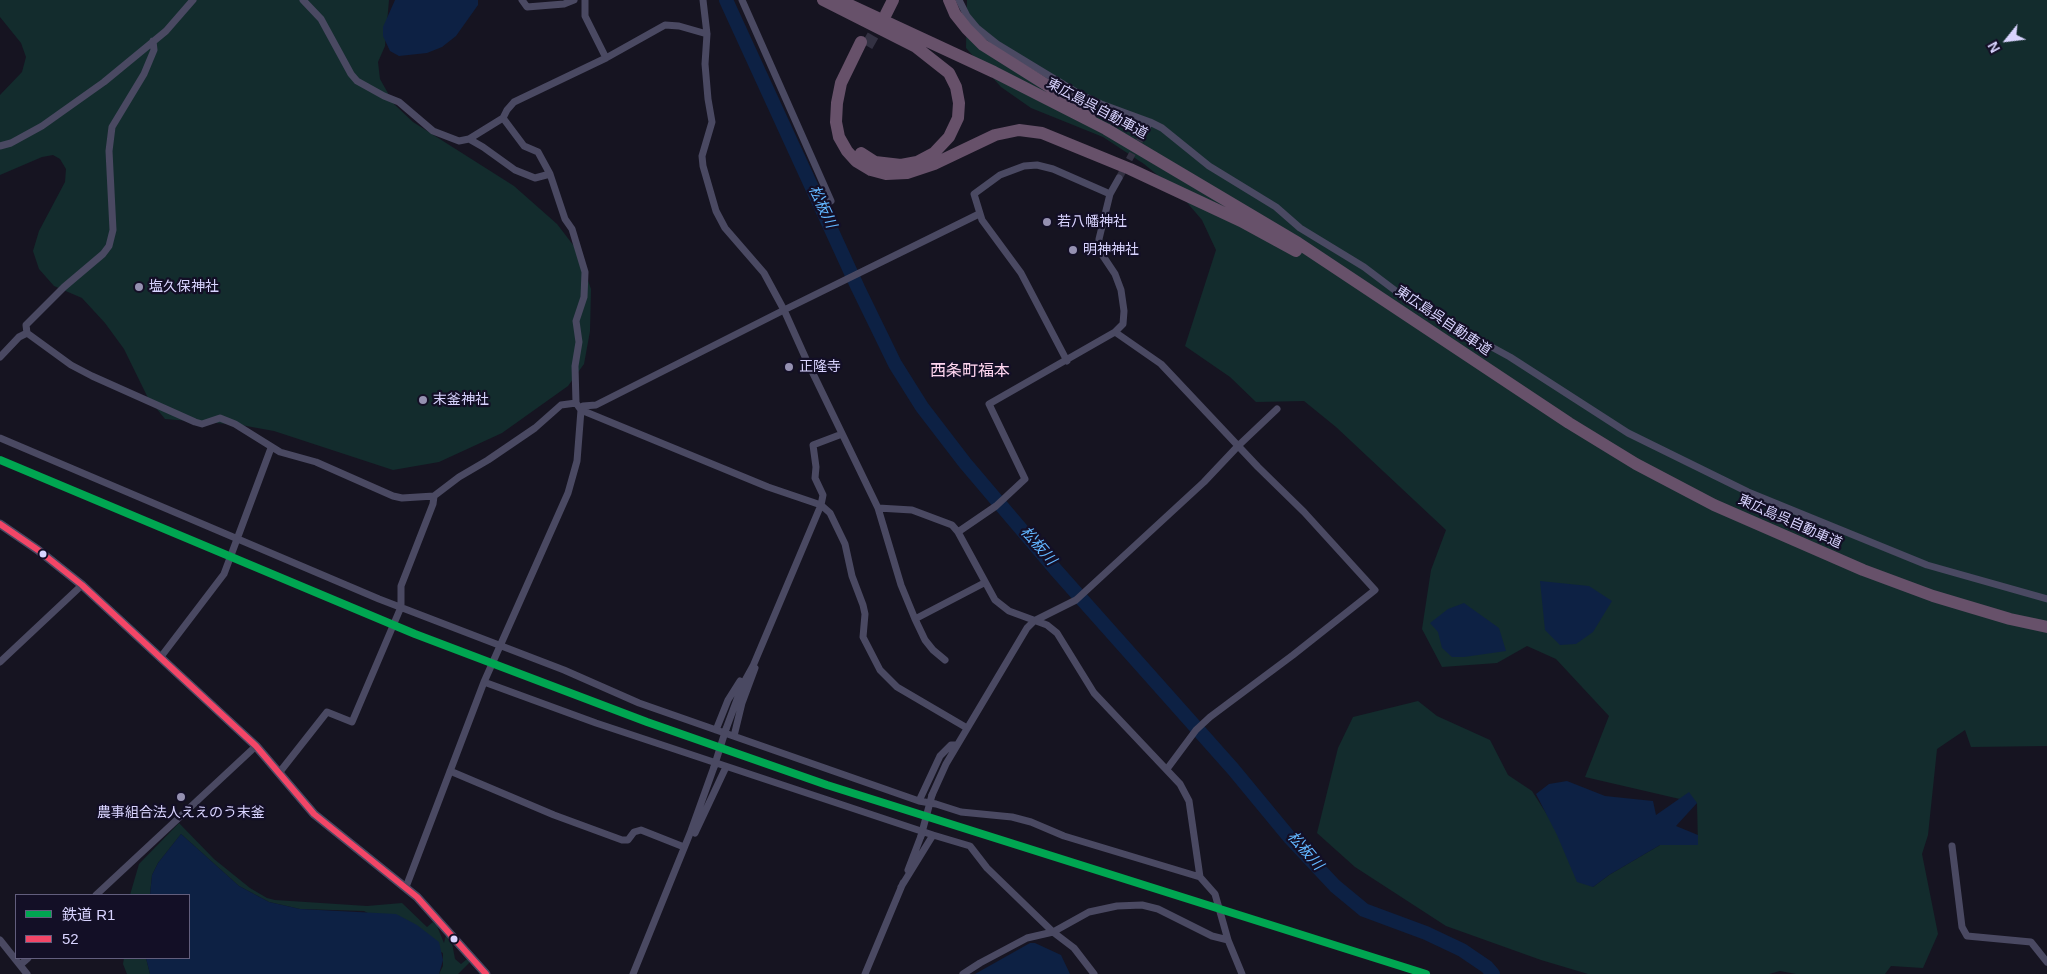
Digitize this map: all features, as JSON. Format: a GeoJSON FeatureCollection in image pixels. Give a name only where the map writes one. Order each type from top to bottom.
{"type":"FeatureCollection","features":[{"type":"Feature","properties":{"kind":"highway"},"geometry":{"type":"LineString","coordinates":[[823,0],[916,47],[948,73],[956,87],[959,103],[958,118],[949,137],[934,153],[917,162],[901,165],[887,165],[866,158],[850,140],[843,123],[844,102],[864,44],[841,83],[836,122],[839,137],[847,151],[856,161],[871,170],[886,174],[907,173],[934,164],[995,135],[1018,130],[1042,133],[1130,169],[1241,221],[1383,298]]}},
{"type":"Feature","properties":{"kind":"highway","name":"東広島呉自動車道"},"geometry":{"type":"LineString","coordinates":[[839,0],[994,72],[1106,129],[1169,165],[1298,243],[1383,298],[1569,424],[1636,464],[1714,505],[1864,570],[1933,596],[2010,619],[2047,627]]}},
{"type":"Feature","properties":{"kind":"highway"},"geometry":{"type":"LineString","coordinates":[[884,0],[882,13],[893,0]]}},
{"type":"Feature","properties":{"kind":"highway"},"geometry":{"type":"LineString","coordinates":[[949,0],[955,14],[967,30],[983,45],[1112,126],[1169,165]]}},
{"type":"Feature","properties":{"kind":"street"},"geometry":{"type":"LineString","coordinates":[[0,146],[11,143],[42,126],[104,82],[166,31],[192,0]]}},
{"type":"Feature","properties":{"kind":"street"},"geometry":{"type":"LineString","coordinates":[[304,0],[321,19],[351,74],[357,81],[399,102],[433,131],[459,141],[469,139],[503,118],[514,102],[606,58],[665,25],[679,26],[707,34]]}},
{"type":"Feature","properties":{"kind":"street"},"geometry":{"type":"LineString","coordinates":[[522,0],[527,7],[564,4],[574,0]]}},
{"type":"Feature","properties":{"kind":"street"},"geometry":{"type":"LineString","coordinates":[[585,0],[585,16],[606,58]]}},
{"type":"Feature","properties":{"kind":"street"},"geometry":{"type":"LineString","coordinates":[[703,0],[707,34],[705,64],[712,122],[702,156],[707,183],[716,211],[725,228],[764,273],[784,310],[878,508],[901,584],[924,640],[945,660]]}},
{"type":"Feature","properties":{"kind":"street"},"geometry":{"type":"LineString","coordinates":[[742,0],[831,201]]}},
{"type":"Feature","properties":{"kind":"street"},"geometry":{"type":"LineString","coordinates":[[959,0],[967,16],[977,28],[997,44],[1081,95],[1162,128],[1209,166],[1276,207],[1300,228],[1364,267],[1413,304],[1510,357],[1628,433],[1748,492],[1927,565],[2047,599]]}},
{"type":"Feature","properties":{"kind":"street"},"geometry":{"type":"LineString","coordinates":[[153,41],[154,50],[144,74],[112,127],[109,151],[113,230],[109,246],[103,254],[64,287],[26,325],[28,333],[71,365],[195,422],[202,424],[220,418],[235,424],[280,452],[325,466],[393,496],[402,498],[434,496],[459,477],[535,428],[561,405],[576,402]]}},
{"type":"Feature","properties":{"kind":"street"},"geometry":{"type":"LineString","coordinates":[[406,887],[485,682],[568,493],[577,461],[580,410],[576,402],[575,366],[579,342],[576,320],[584,297],[586,272],[550,174],[538,152],[524,146],[503,118]]}},
{"type":"Feature","properties":{"kind":"street"},"geometry":{"type":"LineString","coordinates":[[1142,136],[1150,122]]}},
{"type":"Feature","properties":{"kind":"street"},"geometry":{"type":"LineString","coordinates":[[469,139],[505,164],[522,173],[535,178],[550,174]]}},
{"type":"Feature","properties":{"kind":"street"},"geometry":{"type":"LineString","coordinates":[[1067,361],[1021,273],[979,214],[974,194],[1000,175],[1024,166],[1037,165],[1053,169],[1110,194]]}},
{"type":"Feature","properties":{"kind":"street"},"geometry":{"type":"LineString","coordinates":[[958,532],[996,506],[1025,479],[990,404],[1067,361],[1115,332],[1123,324],[1124,311],[1121,290],[1115,274],[1099,250],[1099,239],[1110,194],[1119,178]]}},
{"type":"Feature","properties":{"kind":"street"},"geometry":{"type":"LineString","coordinates":[[580,410],[583,406],[596,405],[979,214]]}},
{"type":"Feature","properties":{"kind":"street"},"geometry":{"type":"LineString","coordinates":[[1115,332],[1161,364],[1238,446],[1304,512],[1374,590],[1293,655],[1210,717],[1196,730],[1166,769]]}},
{"type":"Feature","properties":{"kind":"street"},"geometry":{"type":"LineString","coordinates":[[0,357],[19,337],[28,333]]}},
{"type":"Feature","properties":{"kind":"street"},"geometry":{"type":"LineString","coordinates":[[865,974],[921,836],[932,795],[946,764],[1027,628],[1034,621],[1076,600],[1204,482],[1277,409]]}},
{"type":"Feature","properties":{"kind":"street"},"geometry":{"type":"LineString","coordinates":[[580,410],[768,487],[821,505],[830,513],[845,544],[852,576],[865,614],[864,637],[880,670],[897,687],[967,728]]}},
{"type":"Feature","properties":{"kind":"street"},"geometry":{"type":"LineString","coordinates":[[633,974],[692,831],[742,686],[753,666],[821,505],[823,495],[815,478],[816,467],[813,445],[842,434]]}},
{"type":"Feature","properties":{"kind":"street"},"geometry":{"type":"LineString","coordinates":[[0,438],[237,541],[499,649],[564,670],[639,703],[919,801],[961,812],[1012,817],[1031,822],[1064,836],[1200,877],[1215,894],[1228,940],[1242,974]]}},
{"type":"Feature","properties":{"kind":"street"},"geometry":{"type":"LineString","coordinates":[[160,658],[224,574],[272,448]]}},
{"type":"Feature","properties":{"kind":"street"},"geometry":{"type":"LineString","coordinates":[[279,773],[327,712],[352,722],[400,608],[401,586],[433,504],[434,496]]}},
{"type":"Feature","properties":{"kind":"street"},"geometry":{"type":"LineString","coordinates":[[878,508],[912,510],[952,525],[958,532],[994,600],[1009,610],[1047,625],[1057,633],[1094,693],[1180,784],[1189,800],[1200,877]]}},
{"type":"Feature","properties":{"kind":"street"},"geometry":{"type":"LineString","coordinates":[[0,524],[38,550],[82,585],[256,746],[314,814],[417,897],[486,974]]}},
{"type":"Feature","properties":{"kind":"street"},"geometry":{"type":"LineString","coordinates":[[915,619],[984,583]]}},
{"type":"Feature","properties":{"kind":"street"},"geometry":{"type":"LineString","coordinates":[[0,662],[82,585]]}},
{"type":"Feature","properties":{"kind":"street"},"geometry":{"type":"LineString","coordinates":[[1047,625],[1048,615]]}},
{"type":"Feature","properties":{"kind":"street"},"geometry":{"type":"LineString","coordinates":[[716,730],[728,700],[753,666]]}},
{"type":"Feature","properties":{"kind":"street"},"geometry":{"type":"LineString","coordinates":[[734,736],[742,703],[756,669],[753,666]]}},
{"type":"Feature","properties":{"kind":"street"},"geometry":{"type":"LineString","coordinates":[[485,682],[596,723],[970,846],[980,856],[987,868],[1053,932],[1074,948],[1094,974]]}},
{"type":"Feature","properties":{"kind":"street"},"geometry":{"type":"LineString","coordinates":[[919,801],[940,756],[951,745],[956,745]]}},
{"type":"Feature","properties":{"kind":"street"},"geometry":{"type":"LineString","coordinates":[[97,894],[256,746]]}},
{"type":"Feature","properties":{"kind":"street"},"geometry":{"type":"LineString","coordinates":[[692,831],[695,833],[726,766]]}},
{"type":"Feature","properties":{"kind":"street"},"geometry":{"type":"LineString","coordinates":[[450,771],[554,815],[622,840],[628,840],[634,832],[640,830],[684,847]]}},
{"type":"Feature","properties":{"kind":"street"},"geometry":{"type":"LineString","coordinates":[[901,887],[933,835]]}},
{"type":"Feature","properties":{"kind":"street"},"geometry":{"type":"LineString","coordinates":[[1952,846],[1962,927],[1967,936],[2030,942],[2047,962]]}},
{"type":"Feature","properties":{"kind":"street"},"geometry":{"type":"LineString","coordinates":[[963,974],[1027,938],[1053,932],[1089,912],[1116,906],[1142,905],[1158,909],[1212,936],[1228,940]]}},
{"type":"Feature","properties":{"kind":"street"},"geometry":{"type":"LineString","coordinates":[[0,940],[15,959]]}},
{"type":"Feature","properties":{"kind":"street"},"geometry":{"type":"LineString","coordinates":[[15,959],[27,974]]}},
{"type":"Feature","properties":{"kind":"street"},"geometry":{"type":"LineString","coordinates":[[20,965],[27,959]]}},
{"type":"Feature","properties":{"kind":"green space"},"geometry":{"type":"Polygon","coordinates":[[[0,0],[389,0],[385,46],[378,62],[380,79],[394,104],[413,122],[514,186],[557,224],[577,250],[591,289],[590,331],[584,364],[568,386],[502,433],[439,462],[393,470],[274,431],[241,425],[165,419],[148,398],[124,349],[105,323],[82,298],[54,286],[39,269],[33,251],[39,231],[65,182],[66,169],[60,159],[53,155],[42,157],[0,175],[0,95],[22,72],[26,57],[21,43],[0,17],[0,0]]]}},
{"type":"Feature","properties":{"kind":"green space"},"geometry":{"type":"Polygon","coordinates":[[[967,0],[2047,0],[2047,746],[1971,747],[1965,730],[1937,749],[1928,835],[1922,854],[1938,934],[1923,968],[1891,966],[1885,974],[1796,974],[1780,971],[1769,974],[1588,974],[1541,960],[1446,926],[1355,867],[1317,833],[1338,748],[1353,717],[1418,701],[1437,716],[1490,740],[1508,775],[1532,791],[1593,887],[1609,875],[1660,845],[1698,845],[1697,803],[1585,777],[1609,716],[1556,659],[1527,646],[1497,663],[1442,667],[1422,629],[1431,570],[1446,530],[1336,427],[1304,401],[1256,402],[1230,377],[1185,346],[1216,250],[1202,220],[1178,192],[1144,164],[1103,137],[1031,108],[1001,87],[966,48],[967,0]]]}},
{"type":"Feature","properties":{"kind":"green space"},"geometry":{"type":"Polygon","coordinates":[[[179,823],[214,859],[250,888],[267,898],[367,906],[402,903],[427,927],[433,922],[437,926],[444,943],[446,935],[452,943],[455,959],[461,964],[467,959],[470,962],[458,974],[439,974],[443,966],[443,953],[364,911],[300,909],[269,902],[239,886],[181,834],[158,863],[152,875],[150,894],[130,894],[139,864],[179,823]]]}},
{"type":"Feature","properties":{"kind":"green space"},"geometry":{"type":"Polygon","coordinates":[[[124,959],[146,959],[150,974],[127,974],[123,964],[124,959]]]}},
{"type":"Feature","properties":{"kind":"water"},"geometry":{"type":"Polygon","coordinates":[[[395,0],[478,0],[478,5],[456,36],[442,47],[427,53],[399,56],[390,51],[383,36],[383,27],[395,0]]]}},
{"type":"Feature","properties":{"kind":"water"},"geometry":{"type":"Polygon","coordinates":[[[1540,581],[1589,586],[1612,601],[1593,632],[1576,644],[1560,645],[1545,630],[1540,581]]]}},
{"type":"Feature","properties":{"kind":"water"},"geometry":{"type":"Polygon","coordinates":[[[1464,603],[1499,628],[1506,651],[1452,657],[1442,648],[1438,632],[1430,623],[1448,609],[1464,603]]]}},
{"type":"Feature","properties":{"kind":"water"},"geometry":{"type":"Polygon","coordinates":[[[1567,781],[1605,796],[1653,801],[1656,815],[1689,792],[1697,803],[1676,826],[1698,835],[1698,845],[1660,845],[1609,875],[1593,887],[1577,882],[1557,835],[1536,794],[1549,784],[1567,781]]]}},
{"type":"Feature","properties":{"kind":"water"},"geometry":{"type":"Polygon","coordinates":[[[181,834],[239,886],[269,902],[300,909],[396,914],[417,925],[439,942],[443,960],[439,974],[150,974],[146,959],[190,959],[190,894],[150,894],[152,875],[158,863],[181,834]]]}},
{"type":"Feature","properties":{"kind":"water"},"geometry":{"type":"Polygon","coordinates":[[[1030,943],[1035,943],[1061,955],[1070,974],[975,974],[1030,943]]]}},
{"type":"Feature","properties":{"kind":"waterway","name":"松板川"},"geometry":{"type":"LineString","coordinates":[[726,0],[858,288],[895,364],[922,407],[965,463],[1055,569],[1233,769],[1290,838],[1335,886],[1364,910],[1426,933],[1462,950],[1487,967],[1493,974]]}},
{"type":"Feature","properties":{"kind":"tunnel"},"geometry":{"type":"LineString","coordinates":[[867,46],[883,18]]}},
{"type":"Feature","properties":{"kind":"tunnel"},"geometry":{"type":"LineString","coordinates":[[1119,178],[1142,136]]}},
{"type":"Feature","properties":{"kind":"rail line","name":"R1"},"geometry":{"type":"LineString","coordinates":[[0,460],[415,634],[647,722],[827,785],[1426,974]]}},
{"type":"Feature","properties":{"kind":"transit line","name":"52"},"geometry":{"type":"LineString","coordinates":[[0,524],[38,550],[82,585],[256,746],[314,814],[417,897],[486,974]]}},
{"type":"Feature","properties":{"kind":"place","name":"若八幡神社"},"geometry":{"type":"Point","coordinates":[1047,222]}},
{"type":"Feature","properties":{"kind":"place","name":"明神神社"},"geometry":{"type":"Point","coordinates":[1073,250]}},
{"type":"Feature","properties":{"kind":"place","name":"塩久保神社"},"geometry":{"type":"Point","coordinates":[139,287]}},
{"type":"Feature","properties":{"kind":"place","name":"正隆寺"},"geometry":{"type":"Point","coordinates":[789,367]}},
{"type":"Feature","properties":{"kind":"place","name":"末釜神社"},"geometry":{"type":"Point","coordinates":[423,400]}},
{"type":"Feature","properties":{"kind":"place","name":"農事組合法人ええのう末釜"},"geometry":{"type":"Point","coordinates":[181,797]}},
{"type":"Feature","properties":{"kind":"district","name":"西条町福本"},"geometry":{"type":"Point","coordinates":[970,372]}}]}
